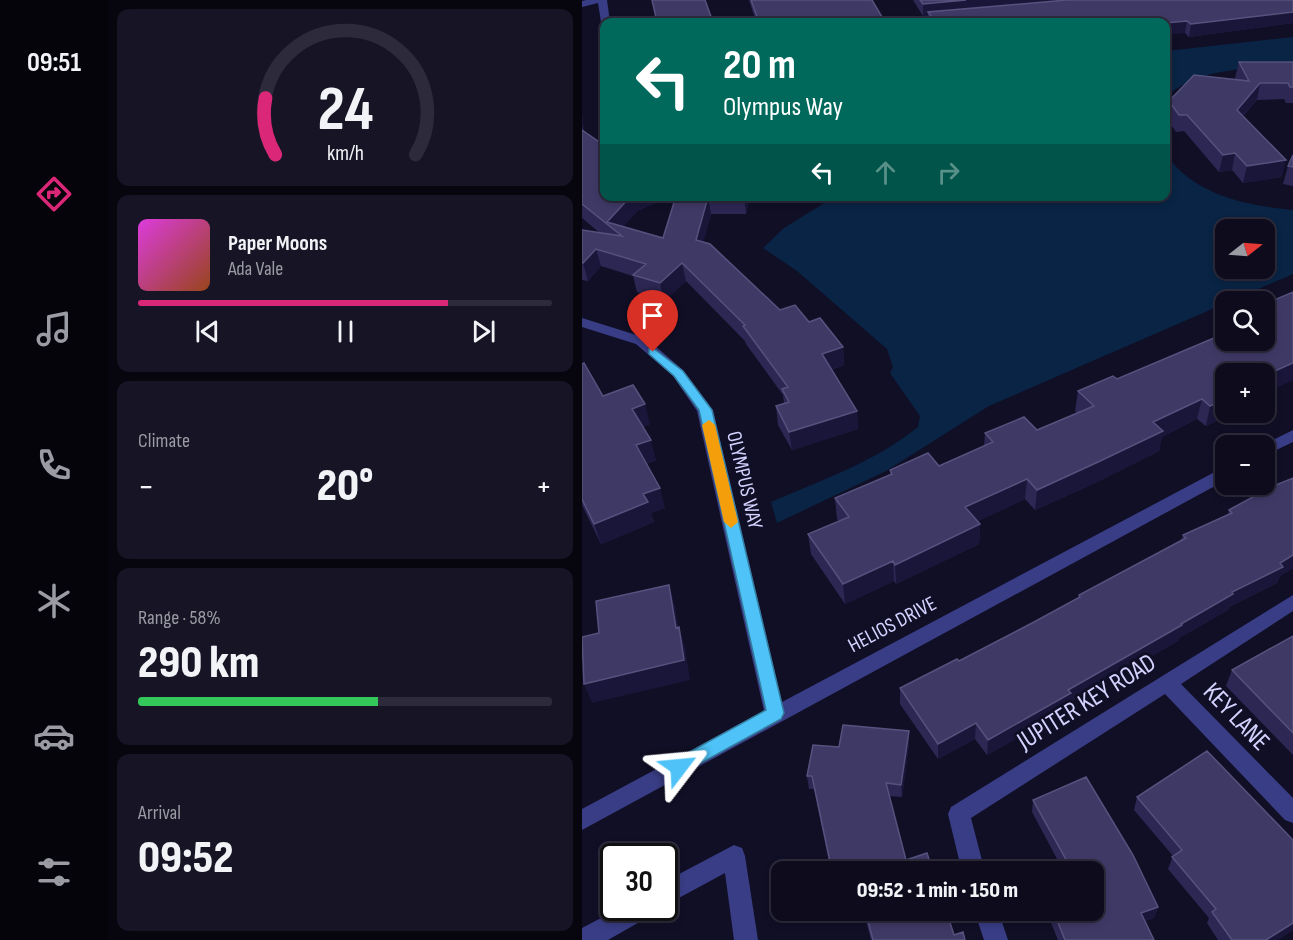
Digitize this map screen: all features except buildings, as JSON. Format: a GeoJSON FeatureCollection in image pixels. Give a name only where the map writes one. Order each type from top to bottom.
{"type":"FeatureCollection","features":[{"type":"Feature","properties":{"kind":"street"},"geometry":{"type":"LineString","coordinates":[[582,4],[597,0]]}},
{"type":"Feature","properties":{"kind":"street"},"geometry":{"type":"LineString","coordinates":[[602,0],[605,18]]}},
{"type":"Feature","properties":{"kind":"street","name":"OLYMPUS WAY"},"geometry":{"type":"LineString","coordinates":[[583,324],[641,341],[678,374],[705,410],[776,713]]}},
{"type":"Feature","properties":{"kind":"street"},"geometry":{"type":"LineString","coordinates":[[1275,445],[1293,435]]}},
{"type":"Feature","properties":{"kind":"street","name":"HELIOS DRIVE"},"geometry":{"type":"LineString","coordinates":[[582,820],[776,713],[1215,478]]}},
{"type":"Feature","properties":{"kind":"street","name":"JUPITER KEY ROAD"},"geometry":{"type":"LineString","coordinates":[[971,861],[959,813],[1168,684],[1293,602]]}},
{"type":"Feature","properties":{"kind":"street","name":"KEY LANE"},"geometry":{"type":"LineString","coordinates":[[1168,684],[1293,813]]}},
{"type":"Feature","properties":{"kind":"street"},"geometry":{"type":"LineString","coordinates":[[678,887],[734,856],[746,940]]}},
{"type":"Feature","properties":{"kind":"street"},"geometry":{"type":"LineString","coordinates":[[584,940],[618,921]]}},
{"type":"Feature","properties":{"kind":"street"},"geometry":{"type":"LineString","coordinates":[[990,921],[996,940]]}},
{"type":"Feature","properties":{"kind":"water"},"geometry":{"type":"Polygon","coordinates":[[[1293,37],[1293,70],[1260,68],[1226,71],[1193,80],[1170,94],[1170,51],[1293,37]]]}},
{"type":"Feature","properties":{"kind":"water"},"geometry":{"type":"Polygon","coordinates":[[[1170,160],[1192,180],[1223,196],[1257,205],[1293,210],[1293,274],[1254,291],[1215,291],[1215,308],[989,406],[886,471],[777,523],[771,502],[884,450],[918,427],[920,416],[890,373],[893,367],[887,349],[797,271],[763,248],[784,228],[828,201],[1170,201],[1170,160]]]}},
{"type":"Feature","properties":{"kind":"slow traffic"},"geometry":{"type":"LineString","coordinates":[[709,425],[731,522]]}},
{"type":"Feature","properties":{"kind":"route"},"geometry":{"type":"LineString","coordinates":[[653,352],[678,374],[705,410],[776,713],[679,767]]}}]}
